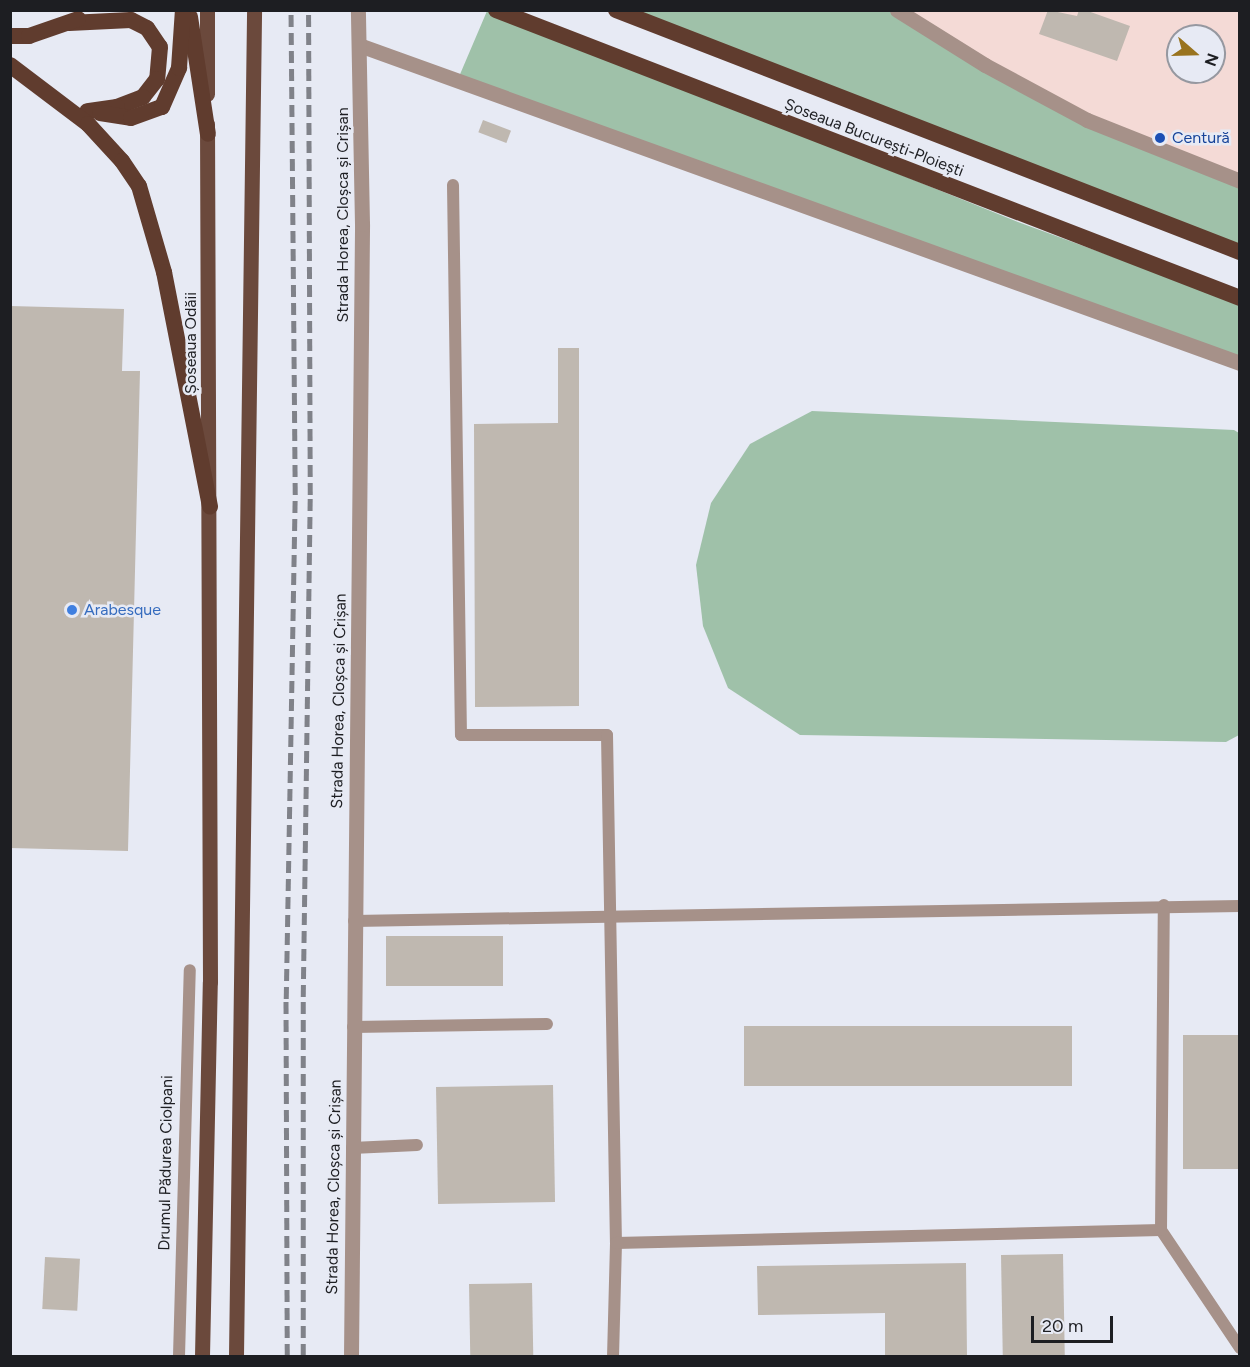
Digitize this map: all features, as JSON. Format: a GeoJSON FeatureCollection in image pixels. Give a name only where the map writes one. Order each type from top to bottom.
{"type":"FeatureCollection","features":[{"type":"Feature","properties":{"kind":"highway"},"geometry":{"type":"LineString","coordinates":[[10,36],[29,36],[69,23],[91,10]]}},
{"type":"Feature","properties":{"kind":"highway"},"geometry":{"type":"LineString","coordinates":[[70,107],[131,118],[162,107],[179,68],[183,10]]}},
{"type":"Feature","properties":{"kind":"highway"},"geometry":{"type":"LineString","coordinates":[[189,10],[208,134]]}},
{"type":"Feature","properties":{"kind":"highway","name":"Șoseaua București-Ploiești"},"geometry":{"type":"LineString","coordinates":[[496,10],[1239,298]]}},
{"type":"Feature","properties":{"kind":"highway","name":"Șoseaua București-Ploiești"},"geometry":{"type":"LineString","coordinates":[[616,10],[1239,252]]}},
{"type":"Feature","properties":{"kind":"highway"},"geometry":{"type":"LineString","coordinates":[[69,23],[131,20],[147,28],[160,47],[157,79],[143,97],[117,107],[87,111]]}},
{"type":"Feature","properties":{"kind":"highway"},"geometry":{"type":"LineString","coordinates":[[10,65],[70,107],[122,161],[147,208],[210,507]]}},
{"type":"Feature","properties":{"kind":"main road","name":"Șoseaua Odăii"},"geometry":{"type":"LineString","coordinates":[[202,1356],[210,982],[211,676],[207,10]]}},
{"type":"Feature","properties":{"kind":"main road"},"geometry":{"type":"LineString","coordinates":[[236,1356],[244,985],[255,115],[254,10]]}},
{"type":"Feature","properties":{"kind":"street","name":"Strada Horea, Cloșca și Crișan"},"geometry":{"type":"LineString","coordinates":[[351,1356],[362,224],[358,10]]}},
{"type":"Feature","properties":{"kind":"street"},"geometry":{"type":"LineString","coordinates":[[897,10],[985,65],[1077,115],[1239,181]]}},
{"type":"Feature","properties":{"kind":"street"},"geometry":{"type":"LineString","coordinates":[[359,45],[1239,363]]}},
{"type":"Feature","properties":{"kind":"lane"},"geometry":{"type":"LineString","coordinates":[[453,185],[461,735],[607,735],[612,914],[616,1244],[613,1356]]}},
{"type":"Feature","properties":{"kind":"lane"},"geometry":{"type":"LineString","coordinates":[[354,921],[612,914],[1164,905],[1239,906]]}},
{"type":"Feature","properties":{"kind":"lane"},"geometry":{"type":"LineString","coordinates":[[1164,905],[1161,1230],[1239,1348]]}},
{"type":"Feature","properties":{"kind":"lane","name":"Drumul Pădurea Ciolpani"},"geometry":{"type":"LineString","coordinates":[[178,1356],[190,970]]}},
{"type":"Feature","properties":{"kind":"lane"},"geometry":{"type":"LineString","coordinates":[[353,1027],[547,1024]]}},
{"type":"Feature","properties":{"kind":"lane"},"geometry":{"type":"LineString","coordinates":[[352,1148],[417,1145]]}},
{"type":"Feature","properties":{"kind":"lane"},"geometry":{"type":"LineString","coordinates":[[616,1244],[1161,1230]]}},
{"type":"Feature","properties":{"kind":"shaded area"},"geometry":{"type":"Polygon","coordinates":[[[897,11],[1239,11],[1239,181],[1087,120],[897,11]]]}},
{"type":"Feature","properties":{"kind":"green space"},"geometry":{"type":"Polygon","coordinates":[[[487,11],[495,11],[1018,222],[1239,303],[1239,363],[458,79],[487,11]]]}},
{"type":"Feature","properties":{"kind":"green space"},"geometry":{"type":"Polygon","coordinates":[[[616,11],[897,11],[1037,95],[1239,181],[1239,252],[616,11]]]}},
{"type":"Feature","properties":{"kind":"green space"},"geometry":{"type":"Polygon","coordinates":[[[812,411],[1234,430],[1239,433],[1239,735],[1226,742],[800,735],[728,688],[703,626],[696,565],[711,503],[750,444],[812,411]]]}},
{"type":"Feature","properties":{"kind":"building"},"geometry":{"type":"Polygon","coordinates":[[[1048,10],[1077,16],[1079,10],[1085,10],[1130,26],[1117,61],[1039,34],[1048,10]]]}},
{"type":"Feature","properties":{"kind":"building"},"geometry":{"type":"Polygon","coordinates":[[[483,120],[511,131],[506,143],[478,132],[483,120]]]}},
{"type":"Feature","properties":{"kind":"building","name":"Arabesque"},"geometry":{"type":"Polygon","coordinates":[[[10,306],[124,309],[122,371],[140,371],[128,851],[10,848],[10,306]]]}},
{"type":"Feature","properties":{"kind":"building"},"geometry":{"type":"Polygon","coordinates":[[[558,348],[579,348],[579,706],[475,707],[474,424],[558,423],[558,348]]]}},
{"type":"Feature","properties":{"kind":"building"},"geometry":{"type":"Polygon","coordinates":[[[386,936],[503,936],[503,986],[386,986],[386,936]]]}},
{"type":"Feature","properties":{"kind":"building"},"geometry":{"type":"Polygon","coordinates":[[[744,1026],[1072,1026],[1072,1086],[744,1086],[744,1026]]]}},
{"type":"Feature","properties":{"kind":"building"},"geometry":{"type":"Polygon","coordinates":[[[1183,1035],[1240,1035],[1240,1169],[1183,1169],[1183,1035]]]}},
{"type":"Feature","properties":{"kind":"building"},"geometry":{"type":"Polygon","coordinates":[[[553,1085],[555,1202],[438,1204],[436,1087],[553,1085]]]}},
{"type":"Feature","properties":{"kind":"building"},"geometry":{"type":"Polygon","coordinates":[[[1063,1254],[1065,1356],[1003,1356],[1001,1255],[1063,1254]]]}},
{"type":"Feature","properties":{"kind":"building"},"geometry":{"type":"Polygon","coordinates":[[[45,1257],[80,1259],[77,1311],[42,1309],[45,1257]]]}},
{"type":"Feature","properties":{"kind":"building"},"geometry":{"type":"Polygon","coordinates":[[[966,1263],[967,1356],[885,1356],[885,1313],[758,1315],[757,1266],[966,1263]]]}},
{"type":"Feature","properties":{"kind":"building"},"geometry":{"type":"Polygon","coordinates":[[[532,1283],[533,1356],[470,1356],[469,1284],[532,1283]]]}},
{"type":"Feature","properties":{"kind":"railway"},"geometry":{"type":"LineString","coordinates":[[287,1356],[286,999],[295,495],[291,10]]}},
{"type":"Feature","properties":{"kind":"railway"},"geometry":{"type":"LineString","coordinates":[[303,1356],[303,997],[310,495],[308,10]]}},
{"type":"Feature","properties":{"kind":"place","name":"Centură"},"geometry":{"type":"Point","coordinates":[1160,138]}},
{"type":"Feature","properties":{"kind":"place","name":"Arabesque"},"geometry":{"type":"Point","coordinates":[72,610]}}]}
